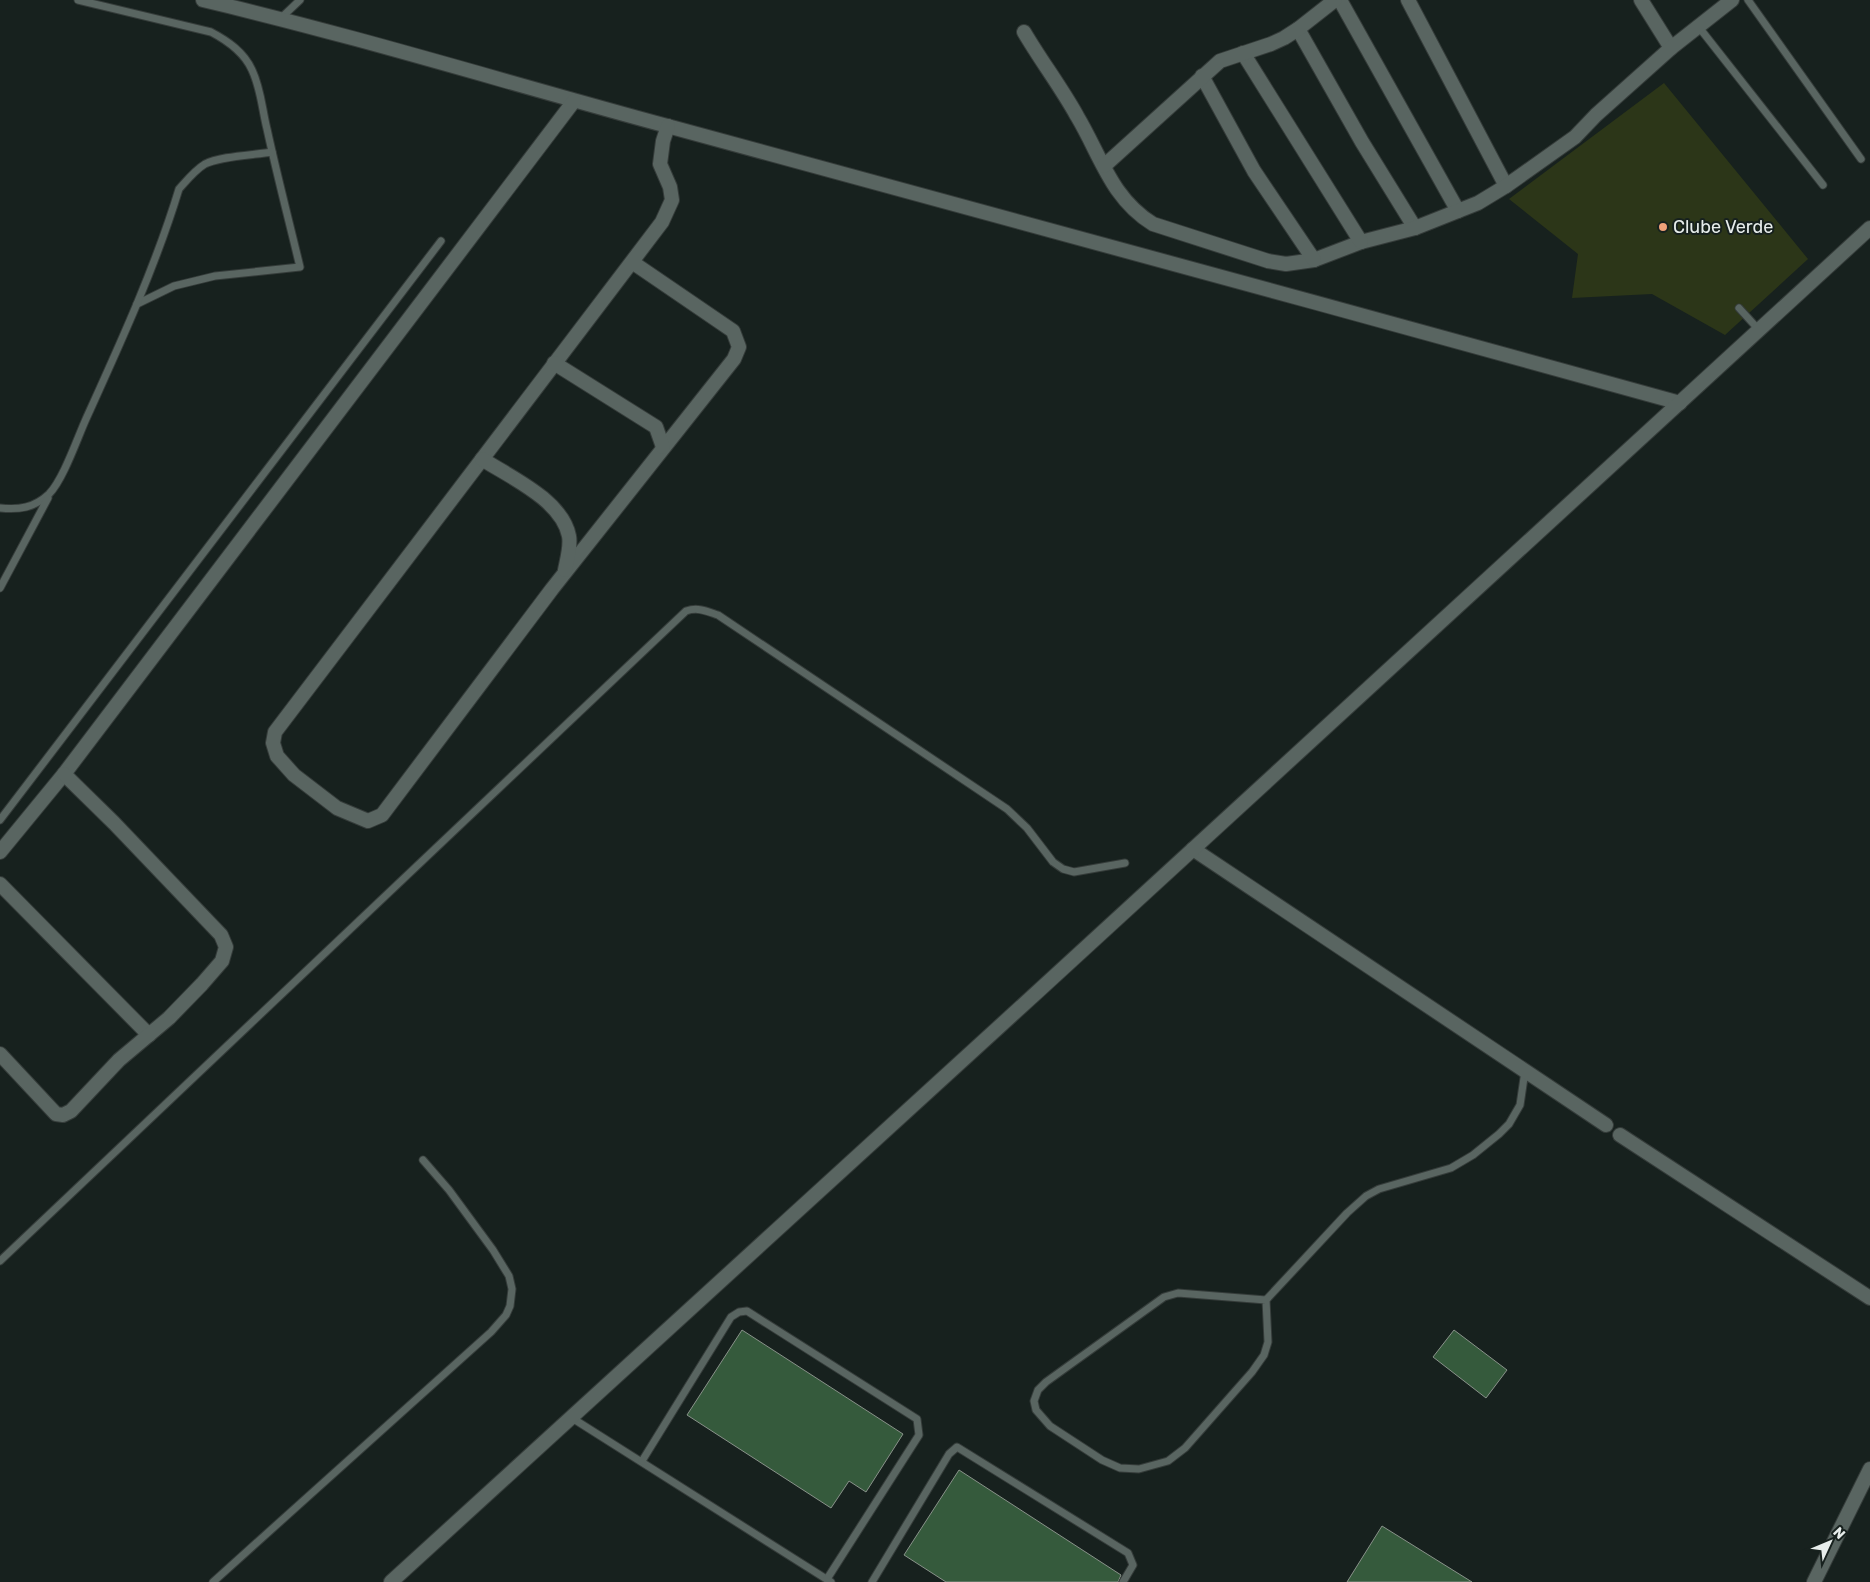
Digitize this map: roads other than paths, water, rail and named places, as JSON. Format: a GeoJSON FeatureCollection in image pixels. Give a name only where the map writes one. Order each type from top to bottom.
{"type":"FeatureCollection","features":[{"type":"Feature","properties":{"kind":"street"},"geometry":{"type":"LineString","coordinates":[[203,0],[281,18],[1680,403]]}},
{"type":"Feature","properties":{"kind":"street"},"geometry":{"type":"LineString","coordinates":[[1104,166],[1220,61],[1271,44],[1298,29],[1335,0]]}},
{"type":"Feature","properties":{"kind":"street"},"geometry":{"type":"LineString","coordinates":[[1340,0],[1458,211]]}},
{"type":"Feature","properties":{"kind":"street"},"geometry":{"type":"LineString","coordinates":[[1408,0],[1506,186]]}},
{"type":"Feature","properties":{"kind":"street"},"geometry":{"type":"LineString","coordinates":[[1641,0],[1671,48]]}},
{"type":"Feature","properties":{"kind":"street"},"geometry":{"type":"LineString","coordinates":[[1024,32],[1068,101],[1111,181],[1124,200],[1140,216],[1153,224],[1268,261],[1286,264],[1314,260],[1361,242],[1415,228],[1478,202],[1506,186],[1575,137],[1596,115],[1725,2]]}},
{"type":"Feature","properties":{"kind":"street"},"geometry":{"type":"LineString","coordinates":[[1298,29],[1362,142],[1415,228]]}},
{"type":"Feature","properties":{"kind":"street"},"geometry":{"type":"LineString","coordinates":[[1243,53],[1361,242]]}},
{"type":"Feature","properties":{"kind":"street"},"geometry":{"type":"LineString","coordinates":[[1202,76],[1254,171],[1314,260]]}},
{"type":"Feature","properties":{"kind":"street"},"geometry":{"type":"LineString","coordinates":[[0,852],[64,774],[574,100]]}},
{"type":"Feature","properties":{"kind":"street"},"geometry":{"type":"LineString","coordinates":[[632,262],[733,330],[739,347],[734,359],[565,572],[382,815],[368,821],[337,808],[294,775],[277,756],[273,743],[275,732],[662,222],[672,200],[670,187],[660,164],[663,141],[668,126]]}},
{"type":"Feature","properties":{"kind":"street"},"geometry":{"type":"LineString","coordinates":[[391,1582],[1870,228]]}},
{"type":"Feature","properties":{"kind":"street"},"geometry":{"type":"LineString","coordinates":[[554,364],[656,427],[663,448]]}},
{"type":"Feature","properties":{"kind":"street"},"geometry":{"type":"LineString","coordinates":[[482,459],[540,496],[563,519],[570,537],[565,572]]}},
{"type":"Feature","properties":{"kind":"street"},"geometry":{"type":"LineString","coordinates":[[0,1054],[56,1114],[63,1115],[71,1112],[119,1060],[169,1018],[202,984],[222,961],[226,948],[220,935],[114,823],[64,774]]}},
{"type":"Feature","properties":{"kind":"street"},"geometry":{"type":"LineString","coordinates":[[1193,849],[1606,1125]]}},
{"type":"Feature","properties":{"kind":"street"},"geometry":{"type":"LineString","coordinates":[[0,884],[149,1035]]}},
{"type":"Feature","properties":{"kind":"street"},"geometry":{"type":"LineString","coordinates":[[1620,1135],[1870,1298]]}},
{"type":"Feature","properties":{"kind":"street"},"geometry":{"type":"LineString","coordinates":[[1814,1582],[1870,1469]]}},
{"type":"Feature","properties":{"kind":"lane"},"geometry":{"type":"LineString","coordinates":[[78,0],[211,32],[227,40],[240,52],[252,69],[260,93],[272,152],[300,267],[215,276],[174,286],[137,304]]}},
{"type":"Feature","properties":{"kind":"lane"},"geometry":{"type":"LineString","coordinates":[[281,18],[300,0]]}},
{"type":"Feature","properties":{"kind":"lane"},"geometry":{"type":"LineString","coordinates":[[1748,0],[1861,159]]}},
{"type":"Feature","properties":{"kind":"lane"},"geometry":{"type":"LineString","coordinates":[[1698,26],[1824,186]]}},
{"type":"Feature","properties":{"kind":"lane"},"geometry":{"type":"LineString","coordinates":[[0,588],[50,493],[66,467],[137,304],[180,189],[191,175],[206,164],[222,159],[272,152]]}},
{"type":"Feature","properties":{"kind":"lane"},"geometry":{"type":"LineString","coordinates":[[0,820],[441,241]]}},
{"type":"Feature","properties":{"kind":"lane"},"geometry":{"type":"LineString","coordinates":[[1739,308],[1759,330]]}},
{"type":"Feature","properties":{"kind":"lane"},"geometry":{"type":"LineString","coordinates":[[0,508],[17,510],[36,505],[50,493]]}},
{"type":"Feature","properties":{"kind":"lane"},"geometry":{"type":"LineString","coordinates":[[0,1261],[686,612],[693,609],[702,609],[718,615],[1007,809],[1027,828],[1053,862],[1063,869],[1074,872],[1125,863]]}},
{"type":"Feature","properties":{"kind":"lane"},"geometry":{"type":"LineString","coordinates":[[1266,1300],[1178,1293],[1164,1297],[1046,1382],[1038,1390],[1034,1401],[1036,1410],[1050,1426],[1102,1460],[1120,1468],[1139,1469],[1168,1461],[1185,1448],[1252,1372],[1264,1355],[1268,1342],[1266,1300],[1347,1213],[1366,1196],[1379,1189],[1451,1168],[1473,1155],[1499,1134],[1509,1124],[1520,1105],[1525,1071]]}},
{"type":"Feature","properties":{"kind":"lane"},"geometry":{"type":"LineString","coordinates":[[213,1582],[484,1338],[506,1315],[510,1306],[512,1289],[509,1276],[468,1216],[423,1160]]}},
{"type":"Feature","properties":{"kind":"lane"},"geometry":{"type":"LineString","coordinates":[[572,1418],[829,1581],[919,1435],[917,1419],[747,1311],[739,1312],[731,1317],[642,1462]]}},
{"type":"Feature","properties":{"kind":"lane"},"geometry":{"type":"LineString","coordinates":[[872,1582],[949,1454],[958,1447],[1128,1553],[1133,1565],[1123,1582]]}},
{"type":"Feature","properties":{"kind":"place","name":"Clube Verde"},"geometry":{"type":"Point","coordinates":[1663,227]}}]}
